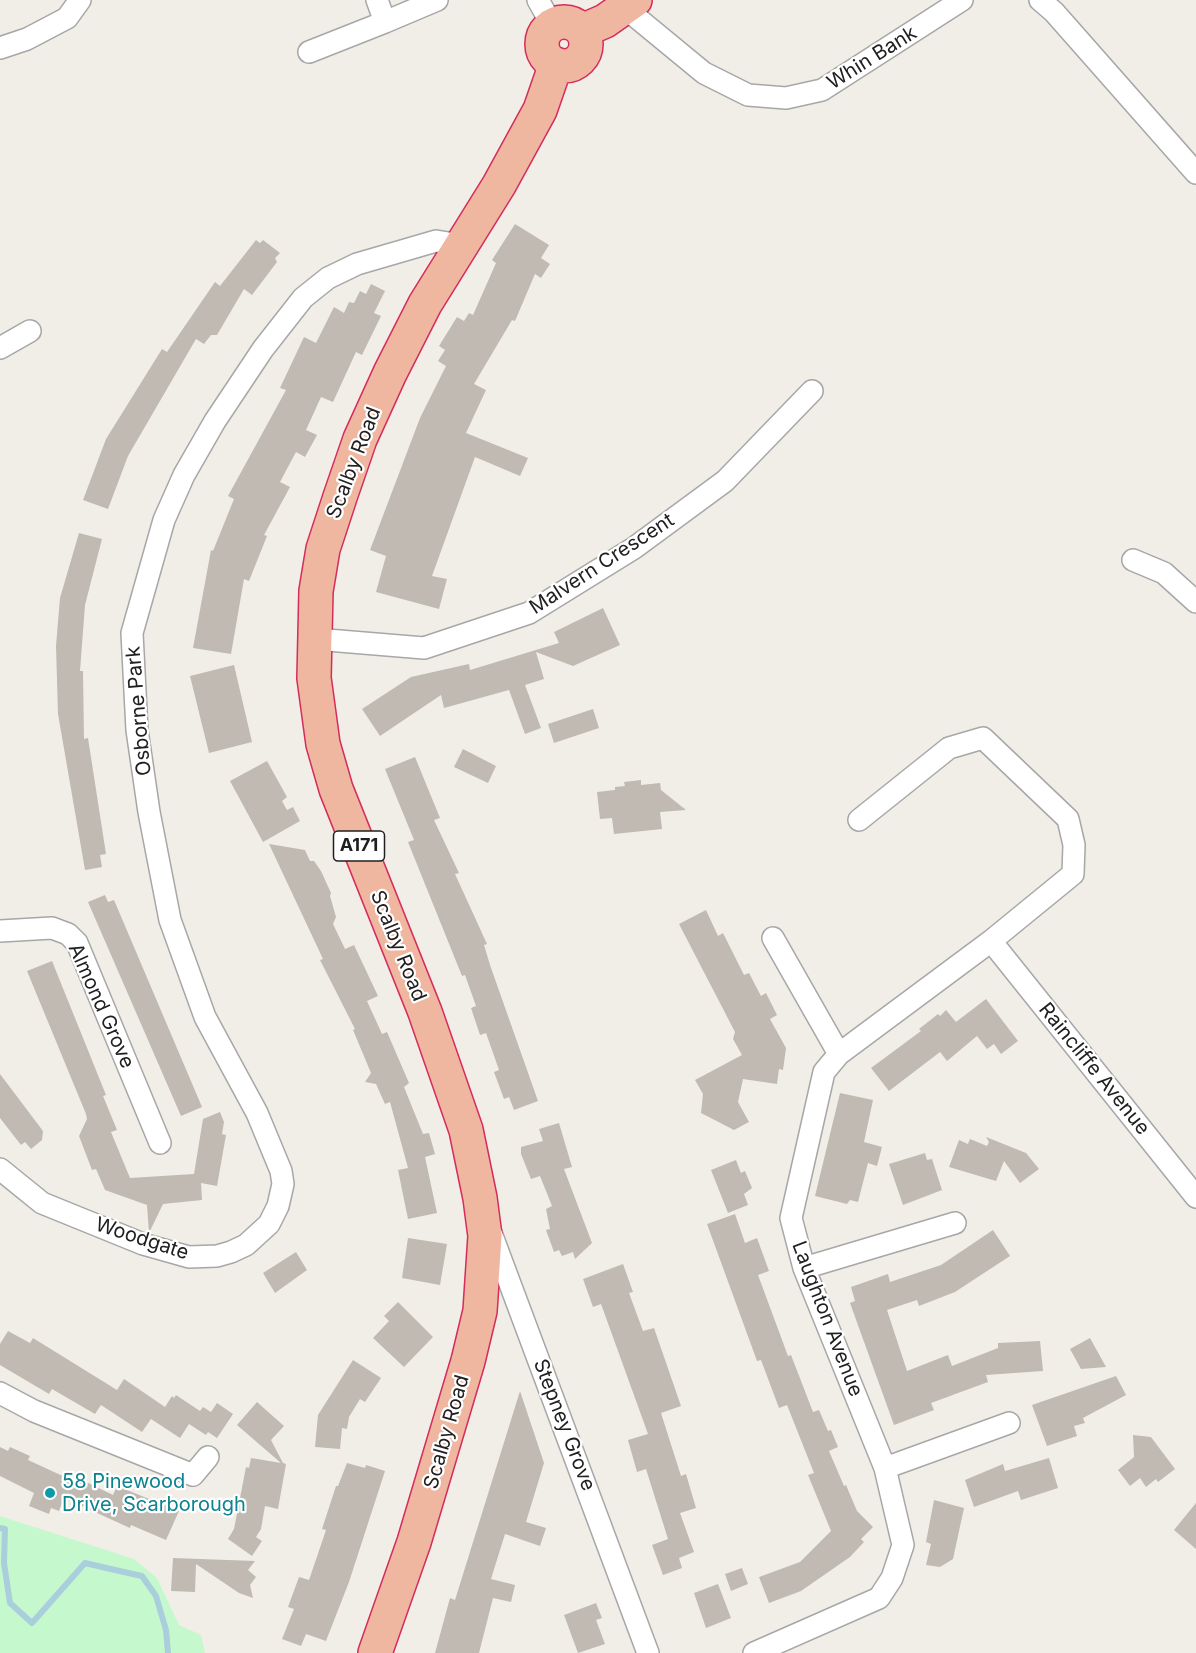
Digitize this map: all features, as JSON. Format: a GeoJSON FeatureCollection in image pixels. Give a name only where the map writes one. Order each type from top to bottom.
{"type":"FeatureCollection","features":[{"type":"Feature","properties":{"kind":"highway"},"geometry":{"type":"LineString","coordinates":[[558,19],[605,21],[630,4]]}},
{"type":"Feature","properties":{"kind":"highway","name":"Scalby Road"},"geometry":{"type":"LineString","coordinates":[[375,1653],[414,1542],[480,1311],[485,1236],[466,1130],[425,1012],[375,892],[330,771],[317,711],[316,591],[323,549],[360,439],[425,303],[499,185],[540,110],[556,64],[547,57],[542,45],[546,32],[558,19]]}},
{"type":"Feature","properties":{"kind":"street"},"geometry":{"type":"LineString","coordinates":[[0,48],[27,39],[67,18],[80,0]]}},
{"type":"Feature","properties":{"kind":"street"},"geometry":{"type":"LineString","coordinates":[[377,0],[385,22]]}},
{"type":"Feature","properties":{"kind":"street"},"geometry":{"type":"LineString","coordinates":[[309,52],[437,0]]}},
{"type":"Feature","properties":{"kind":"street","name":"Whin Bank"},"geometry":{"type":"LineString","coordinates":[[630,4],[704,73],[748,95],[786,98],[822,90],[962,0]]}},
{"type":"Feature","properties":{"kind":"street"},"geometry":{"type":"LineString","coordinates":[[1040,0],[1062,21],[1196,173]]}},
{"type":"Feature","properties":{"kind":"street","name":"Osborne Park"},"geometry":{"type":"LineString","coordinates":[[278,1206],[283,1184],[276,1157],[257,1113],[205,1017],[170,920],[149,812],[138,730],[132,633],[164,520],[184,475],[239,385],[303,298],[328,278],[357,264],[436,241],[461,245]]}},
{"type":"Feature","properties":{"kind":"street"},"geometry":{"type":"LineString","coordinates":[[0,348],[30,331]]}},
{"type":"Feature","properties":{"kind":"street","name":"Malvern Crescent"},"geometry":{"type":"LineString","coordinates":[[315,639],[424,648],[529,613],[634,548],[725,481],[812,392]]}},
{"type":"Feature","properties":{"kind":"street"},"geometry":{"type":"LineString","coordinates":[[1132,560],[1164,573],[1196,602]]}},
{"type":"Feature","properties":{"kind":"street","name":"Laughton Avenue"},"geometry":{"type":"LineString","coordinates":[[754,1653],[879,1598],[892,1578],[903,1545],[885,1468],[804,1268],[791,1218],[824,1072],[839,1054],[991,940],[1073,874],[1074,845],[1068,819],[983,738],[950,748],[860,820]]}},
{"type":"Feature","properties":{"kind":"street","name":"Almond Grove"},"geometry":{"type":"LineString","coordinates":[[0,931],[52,928],[68,934],[77,943],[160,1143]]}},
{"type":"Feature","properties":{"kind":"street"},"geometry":{"type":"LineString","coordinates":[[773,938],[839,1054]]}},
{"type":"Feature","properties":{"kind":"street","name":"Raincliffe Avenue"},"geometry":{"type":"LineString","coordinates":[[991,940],[1196,1197]]}},
{"type":"Feature","properties":{"kind":"street","name":"Woodgate"},"geometry":{"type":"LineString","coordinates":[[0,1169],[42,1203],[143,1244],[189,1257],[217,1256],[246,1245],[269,1224],[278,1206]]}},
{"type":"Feature","properties":{"kind":"street","name":"Stepney Grove"},"geometry":{"type":"LineString","coordinates":[[480,1198],[502,1267],[595,1505],[648,1653]]}},
{"type":"Feature","properties":{"kind":"street"},"geometry":{"type":"LineString","coordinates":[[804,1268],[955,1223]]}},
{"type":"Feature","properties":{"kind":"street"},"geometry":{"type":"LineString","coordinates":[[0,1393],[34,1412],[193,1475],[208,1457]]}},
{"type":"Feature","properties":{"kind":"street"},"geometry":{"type":"LineString","coordinates":[[885,1468],[1010,1423]]}},
{"type":"Feature","properties":{"kind":"green space"},"geometry":{"type":"Polygon","coordinates":[[[0,1516],[134,1559],[157,1578],[179,1625],[201,1635],[205,1653],[0,1653],[0,1516]]]}},
{"type":"Feature","properties":{"kind":"building"},"geometry":{"type":"Polygon","coordinates":[[[515,224],[549,245],[541,258],[550,264],[541,278],[535,274],[515,321],[512,320],[474,384],[486,390],[466,433],[528,458],[520,476],[475,457],[432,576],[447,579],[439,609],[376,592],[386,556],[370,550],[420,418],[446,366],[438,361],[445,350],[439,346],[457,317],[464,321],[469,313],[473,315],[496,263],[492,260],[515,224]]]}},
{"type":"Feature","properties":{"kind":"building"},"geometry":{"type":"Polygon","coordinates":[[[256,240],[260,243],[263,240],[280,253],[275,258],[277,262],[252,295],[244,289],[217,335],[211,335],[204,344],[196,339],[128,456],[108,509],[83,500],[106,439],[162,349],[167,352],[215,282],[220,286],[256,240]]]}},
{"type":"Feature","properties":{"kind":"building"},"geometry":{"type":"Polygon","coordinates":[[[371,284],[385,291],[374,313],[381,316],[362,355],[356,352],[333,402],[321,397],[306,430],[317,435],[305,457],[296,452],[280,482],[290,487],[264,535],[267,536],[249,581],[244,579],[231,654],[193,648],[211,550],[213,551],[234,499],[228,496],[286,390],[280,388],[304,337],[316,343],[334,307],[344,313],[349,302],[354,303],[360,291],[366,294],[371,284]]]}},
{"type":"Feature","properties":{"kind":"building"},"geometry":{"type":"Polygon","coordinates":[[[79,533],[102,539],[85,605],[80,671],[83,671],[84,739],[88,738],[106,854],[100,855],[102,867],[85,870],[58,714],[56,646],[60,598],[79,533]]]}},
{"type":"Feature","properties":{"kind":"building"},"geometry":{"type":"Polygon","coordinates":[[[603,608],[620,645],[573,666],[536,652],[544,679],[525,685],[541,728],[525,734],[509,690],[444,708],[441,695],[380,736],[362,709],[411,677],[469,664],[470,670],[559,643],[554,632],[603,608]]]}},
{"type":"Feature","properties":{"kind":"building"},"geometry":{"type":"Polygon","coordinates":[[[234,665],[252,742],[209,753],[190,676],[234,665]]]}},
{"type":"Feature","properties":{"kind":"building"},"geometry":{"type":"Polygon","coordinates":[[[593,709],[599,728],[554,743],[548,724],[593,709]]]}},
{"type":"Feature","properties":{"kind":"building"},"geometry":{"type":"Polygon","coordinates":[[[463,749],[496,766],[488,783],[454,767],[463,749]]]}},
{"type":"Feature","properties":{"kind":"building"},"geometry":{"type":"Polygon","coordinates":[[[415,757],[440,818],[434,820],[459,873],[455,874],[487,944],[484,945],[490,965],[538,1101],[514,1110],[509,1097],[504,1099],[494,1072],[499,1070],[486,1033],[480,1035],[471,1008],[476,1006],[465,975],[462,976],[408,842],[414,840],[385,769],[415,757]]]}},
{"type":"Feature","properties":{"kind":"building"},"geometry":{"type":"Polygon","coordinates":[[[267,761],[287,797],[282,801],[287,810],[293,807],[300,821],[263,842],[230,781],[267,761]]]}},
{"type":"Feature","properties":{"kind":"building"},"geometry":{"type":"Polygon","coordinates":[[[641,780],[641,785],[660,783],[661,790],[686,810],[660,812],[662,829],[614,834],[612,818],[600,819],[597,792],[615,790],[615,787],[625,786],[624,782],[641,780]]]}},
{"type":"Feature","properties":{"kind":"building"},"geometry":{"type":"Polygon","coordinates":[[[269,844],[305,850],[310,861],[314,861],[331,893],[336,917],[333,924],[345,949],[354,945],[378,996],[367,1001],[382,1034],[387,1032],[409,1083],[404,1087],[423,1134],[429,1133],[435,1154],[425,1157],[437,1213],[408,1219],[398,1170],[408,1168],[390,1102],[385,1104],[376,1084],[365,1082],[371,1073],[353,1030],[355,1029],[320,960],[323,959],[269,844]]]}},
{"type":"Feature","properties":{"kind":"building"},"geometry":{"type":"Polygon","coordinates":[[[105,895],[108,902],[114,900],[202,1107],[181,1116],[88,902],[105,895]]]}},
{"type":"Feature","properties":{"kind":"building"},"geometry":{"type":"Polygon","coordinates":[[[706,910],[718,936],[723,933],[744,975],[749,973],[761,996],[766,993],[777,1015],[770,1019],[786,1048],[783,1070],[779,1069],[777,1084],[743,1079],[738,1102],[749,1122],[734,1130],[701,1113],[703,1094],[695,1080],[742,1055],[733,1039],[735,1032],[679,924],[706,910]]]}},
{"type":"Feature","properties":{"kind":"building"},"geometry":{"type":"Polygon","coordinates":[[[52,961],[106,1095],[103,1096],[117,1130],[111,1132],[130,1178],[194,1174],[203,1119],[220,1112],[224,1122],[222,1134],[226,1135],[217,1186],[201,1183],[202,1200],[163,1204],[149,1233],[147,1205],[105,1190],[96,1169],[92,1170],[79,1136],[87,1119],[86,1114],[27,971],[52,961]]]}},
{"type":"Feature","properties":{"kind":"building"},"geometry":{"type":"Polygon","coordinates":[[[986,999],[1018,1041],[1001,1054],[994,1044],[987,1049],[977,1036],[947,1061],[940,1052],[889,1091],[871,1068],[921,1031],[919,1029],[938,1014],[940,1016],[946,1010],[956,1022],[986,999]]]}},
{"type":"Feature","properties":{"kind":"building"},"geometry":{"type":"Polygon","coordinates":[[[0,1074],[43,1131],[42,1140],[31,1149],[25,1142],[21,1145],[0,1118],[0,1074]]]}},
{"type":"Feature","properties":{"kind":"building"},"geometry":{"type":"Polygon","coordinates":[[[840,1093],[873,1100],[864,1142],[882,1147],[877,1166],[868,1163],[858,1202],[850,1200],[847,1204],[815,1196],[840,1093]]]}},
{"type":"Feature","properties":{"kind":"building"},"geometry":{"type":"Polygon","coordinates":[[[559,1123],[572,1167],[564,1169],[592,1243],[575,1259],[573,1252],[562,1256],[559,1250],[554,1252],[546,1230],[550,1229],[546,1209],[552,1206],[540,1176],[531,1179],[521,1154],[521,1147],[543,1141],[539,1129],[559,1123]]]}},
{"type":"Feature","properties":{"kind":"building"},"geometry":{"type":"Polygon","coordinates":[[[986,1137],[1026,1153],[1039,1169],[1020,1183],[1004,1161],[996,1181],[949,1167],[959,1140],[968,1144],[970,1139],[987,1146],[989,1142],[986,1137]]]}},
{"type":"Feature","properties":{"kind":"building"},"geometry":{"type":"Polygon","coordinates":[[[925,1153],[927,1160],[932,1159],[942,1190],[903,1205],[889,1164],[925,1153]]]}},
{"type":"Feature","properties":{"kind":"building"},"geometry":{"type":"Polygon","coordinates":[[[736,1160],[741,1173],[745,1171],[752,1188],[744,1194],[748,1205],[728,1213],[711,1170],[736,1160]]]}},
{"type":"Feature","properties":{"kind":"building"},"geometry":{"type":"Polygon","coordinates":[[[735,1214],[745,1243],[757,1238],[769,1271],[758,1275],[788,1356],[791,1355],[813,1412],[819,1410],[828,1431],[831,1430],[838,1447],[829,1451],[844,1486],[846,1485],[857,1511],[873,1527],[861,1539],[864,1542],[850,1557],[801,1591],[769,1603],[759,1577],[800,1562],[831,1531],[808,1475],[814,1473],[787,1405],[779,1408],[761,1360],[757,1361],[707,1224],[735,1214]]]}},
{"type":"Feature","properties":{"kind":"building"},"geometry":{"type":"Polygon","coordinates":[[[993,1230],[1010,1256],[955,1292],[919,1306],[917,1300],[887,1310],[907,1371],[948,1355],[952,1366],[998,1348],[998,1343],[1040,1341],[1043,1371],[986,1375],[988,1382],[931,1403],[934,1410],[894,1425],[850,1303],[855,1301],[851,1287],[888,1274],[890,1282],[941,1265],[993,1230]]]}},
{"type":"Feature","properties":{"kind":"building"},"geometry":{"type":"Polygon","coordinates":[[[408,1238],[447,1244],[440,1285],[402,1278],[408,1238]]]}},
{"type":"Feature","properties":{"kind":"building"},"geometry":{"type":"Polygon","coordinates":[[[296,1252],[307,1270],[275,1293],[263,1273],[296,1252]]]}},
{"type":"Feature","properties":{"kind":"building"},"geometry":{"type":"Polygon","coordinates":[[[623,1264],[633,1292],[629,1293],[643,1331],[654,1328],[681,1406],[661,1413],[681,1476],[686,1474],[696,1508],[680,1513],[694,1552],[679,1558],[682,1568],[663,1575],[652,1545],[668,1539],[646,1469],[637,1472],[628,1440],[648,1434],[601,1304],[593,1307],[583,1279],[623,1264]]]}},
{"type":"Feature","properties":{"kind":"building"},"geometry":{"type":"Polygon","coordinates":[[[398,1302],[433,1337],[404,1367],[373,1338],[389,1321],[384,1316],[398,1302]]]}},
{"type":"Feature","properties":{"kind":"building"},"geometry":{"type":"Polygon","coordinates":[[[8,1331],[30,1343],[33,1338],[117,1390],[124,1379],[165,1407],[172,1396],[174,1398],[176,1395],[200,1411],[203,1407],[211,1412],[217,1403],[233,1414],[217,1438],[208,1432],[206,1435],[189,1424],[180,1438],[151,1419],[142,1432],[101,1405],[95,1414],[52,1389],[49,1394],[0,1365],[0,1344],[8,1331]]]}},
{"type":"Feature","properties":{"kind":"building"},"geometry":{"type":"Polygon","coordinates":[[[1090,1338],[1106,1367],[1081,1369],[1070,1349],[1090,1338]]]}},
{"type":"Feature","properties":{"kind":"building"},"geometry":{"type":"Polygon","coordinates":[[[353,1360],[381,1378],[365,1402],[360,1399],[349,1417],[347,1429],[342,1428],[340,1449],[315,1447],[318,1415],[353,1360]]]}},
{"type":"Feature","properties":{"kind":"building"},"geometry":{"type":"Polygon","coordinates":[[[1116,1376],[1126,1395],[1083,1418],[1085,1423],[1074,1426],[1077,1436],[1047,1446],[1032,1405],[1116,1376]]]}},
{"type":"Feature","properties":{"kind":"building"},"geometry":{"type":"Polygon","coordinates":[[[520,1391],[544,1463],[526,1522],[546,1528],[540,1546],[505,1534],[491,1579],[515,1585],[511,1602],[493,1598],[479,1653],[435,1653],[450,1598],[455,1600],[520,1391]]]}},
{"type":"Feature","properties":{"kind":"building"},"geometry":{"type":"Polygon","coordinates":[[[257,1402],[284,1426],[271,1440],[283,1463],[286,1464],[278,1509],[265,1506],[261,1529],[256,1537],[262,1541],[252,1556],[228,1539],[234,1529],[246,1467],[249,1468],[251,1458],[281,1463],[237,1425],[257,1402]]]}},
{"type":"Feature","properties":{"kind":"building"},"geometry":{"type":"Polygon","coordinates":[[[1133,1435],[1151,1437],[1175,1469],[1158,1482],[1156,1479],[1146,1487],[1140,1478],[1130,1486],[1118,1470],[1134,1457],[1133,1435]]]}},
{"type":"Feature","properties":{"kind":"building"},"geometry":{"type":"Polygon","coordinates":[[[0,1447],[8,1451],[10,1447],[30,1456],[28,1460],[78,1483],[80,1479],[113,1495],[117,1486],[179,1511],[166,1540],[131,1525],[130,1528],[64,1498],[59,1511],[51,1508],[49,1514],[29,1506],[34,1493],[0,1476],[0,1447]]]}},
{"type":"Feature","properties":{"kind":"building"},"geometry":{"type":"Polygon","coordinates":[[[1049,1458],[1058,1488],[1021,1500],[1018,1491],[974,1507],[965,1480],[1003,1464],[1005,1471],[1049,1458]]]}},
{"type":"Feature","properties":{"kind":"building"},"geometry":{"type":"Polygon","coordinates":[[[347,1463],[365,1468],[366,1465],[385,1471],[349,1582],[326,1641],[306,1634],[301,1646],[282,1639],[294,1609],[288,1607],[299,1577],[309,1580],[326,1530],[322,1529],[336,1486],[338,1486],[347,1463]]]}},
{"type":"Feature","properties":{"kind":"building"},"geometry":{"type":"Polygon","coordinates":[[[934,1500],[964,1508],[953,1559],[940,1567],[926,1565],[931,1544],[926,1542],[934,1500]]]}},
{"type":"Feature","properties":{"kind":"building"},"geometry":{"type":"Polygon","coordinates":[[[1196,1503],[1196,1549],[1174,1530],[1196,1503]]]}},
{"type":"Feature","properties":{"kind":"building"},"geometry":{"type":"Polygon","coordinates":[[[173,1558],[255,1561],[248,1570],[256,1577],[250,1585],[253,1598],[239,1593],[196,1564],[195,1592],[171,1591],[173,1558]]]}},
{"type":"Feature","properties":{"kind":"building"},"geometry":{"type":"Polygon","coordinates":[[[742,1568],[748,1584],[731,1591],[725,1574],[742,1568]]]}},
{"type":"Feature","properties":{"kind":"building"},"geometry":{"type":"Polygon","coordinates":[[[718,1584],[731,1618],[706,1628],[694,1593],[718,1584]]]}},
{"type":"Feature","properties":{"kind":"building"},"geometry":{"type":"Polygon","coordinates":[[[596,1603],[602,1618],[596,1620],[605,1644],[578,1653],[564,1615],[596,1603]]]}},
{"type":"Feature","properties":{"kind":"waterway"},"geometry":{"type":"LineString","coordinates":[[0,1528],[5,1529],[4,1563],[10,1603],[32,1623],[85,1563],[142,1576],[156,1596],[166,1630],[168,1653]]}},
{"type":"Feature","properties":{"kind":"place","name":"58 Pinewood Drive, Scarborough"},"geometry":{"type":"Point","coordinates":[50,1493]}}]}
